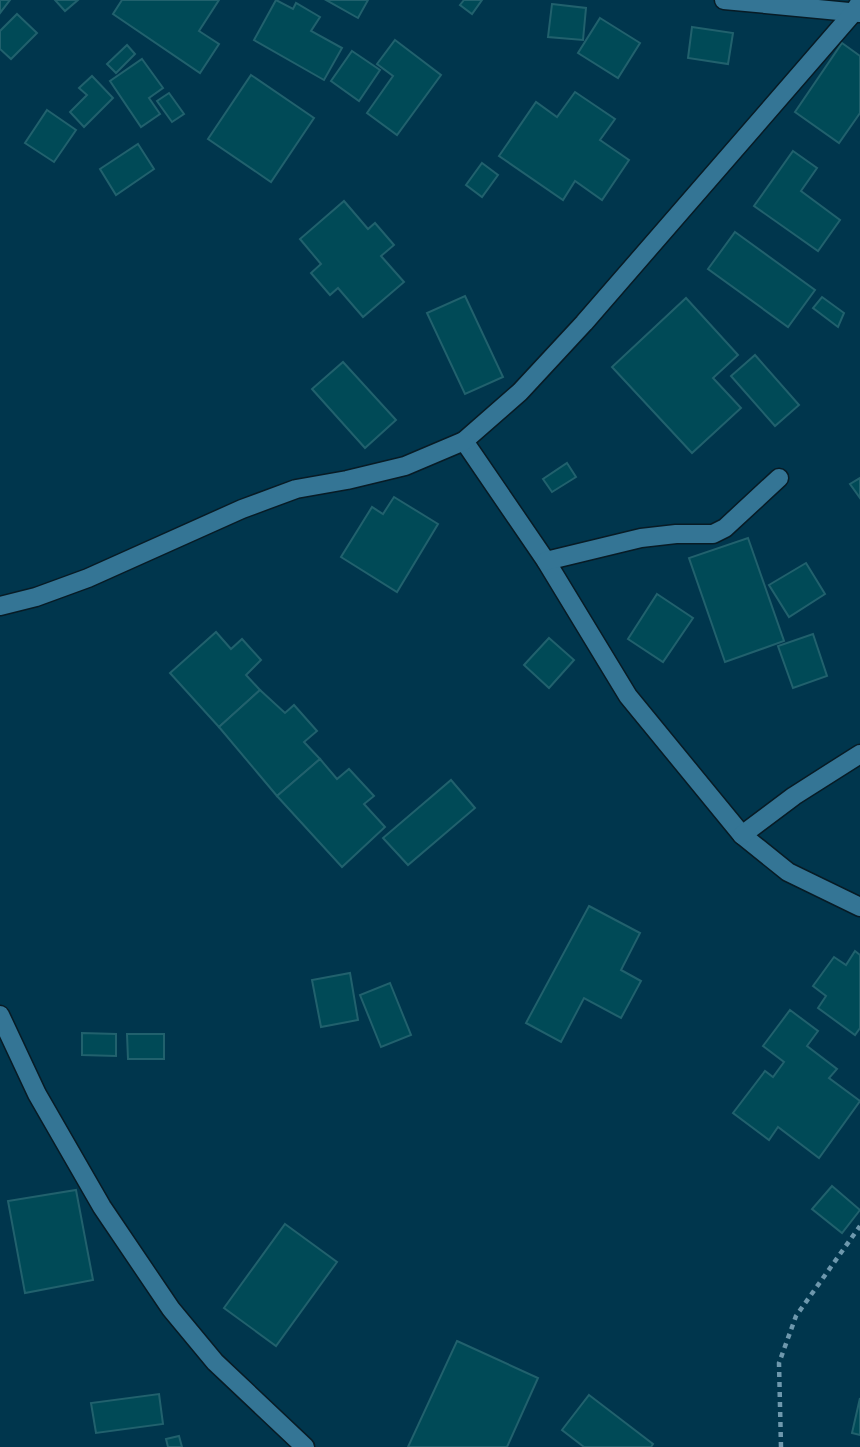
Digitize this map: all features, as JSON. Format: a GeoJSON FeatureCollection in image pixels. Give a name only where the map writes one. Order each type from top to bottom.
{"type":"FeatureCollection","features":[{"type":"Feature","properties":{"kind":"street"},"geometry":{"type":"LineString","coordinates":[[723,0],[858,9]]}},
{"type":"Feature","properties":{"kind":"street"},"geometry":{"type":"LineString","coordinates":[[0,606],[36,597],[88,578],[242,509],[296,489],[347,481],[405,466],[464,441],[520,392],[584,323],[858,9]]}},
{"type":"Feature","properties":{"kind":"street"},"geometry":{"type":"LineString","coordinates":[[464,441],[546,561],[628,696],[742,835],[788,873],[860,907]]}},
{"type":"Feature","properties":{"kind":"street"},"geometry":{"type":"LineString","coordinates":[[546,561],[641,538],[713,534],[725,528],[779,478]]}},
{"type":"Feature","properties":{"kind":"street"},"geometry":{"type":"LineString","coordinates":[[742,835],[794,796],[860,754]]}},
{"type":"Feature","properties":{"kind":"street"},"geometry":{"type":"LineString","coordinates":[[0,1015],[37,1094],[102,1207],[171,1309],[215,1362],[305,1447]]}},
{"type":"Feature","properties":{"kind":"path"},"geometry":{"type":"LineString","coordinates":[[781,1447],[779,1363],[796,1316],[860,1226]]}},
{"type":"Feature","properties":{"kind":"building"},"geometry":{"type":"Polygon","coordinates":[[[0,0],[10,0],[0,13],[0,0]]]}},
{"type":"Feature","properties":{"kind":"building"},"geometry":{"type":"Polygon","coordinates":[[[55,0],[78,0],[65,11],[55,0]]]}},
{"type":"Feature","properties":{"kind":"building"},"geometry":{"type":"Polygon","coordinates":[[[122,0],[219,0],[199,31],[219,44],[200,73],[113,14],[122,0]]]}},
{"type":"Feature","properties":{"kind":"building"},"geometry":{"type":"Polygon","coordinates":[[[276,0],[293,9],[296,3],[320,17],[311,31],[342,48],[324,80],[254,40],[276,0]]]}},
{"type":"Feature","properties":{"kind":"building"},"geometry":{"type":"Polygon","coordinates":[[[326,0],[368,0],[358,18],[326,0]]]}},
{"type":"Feature","properties":{"kind":"building"},"geometry":{"type":"Polygon","coordinates":[[[464,0],[482,0],[472,14],[460,5],[464,0]]]}},
{"type":"Feature","properties":{"kind":"building"},"geometry":{"type":"Polygon","coordinates":[[[552,4],[586,8],[583,40],[548,37],[552,4]]]}},
{"type":"Feature","properties":{"kind":"building"},"geometry":{"type":"Polygon","coordinates":[[[17,14],[37,33],[11,59],[0,49],[0,31],[17,14]]]}},
{"type":"Feature","properties":{"kind":"building"},"geometry":{"type":"Polygon","coordinates":[[[600,18],[640,43],[618,78],[578,53],[600,18]]]}},
{"type":"Feature","properties":{"kind":"building"},"geometry":{"type":"Polygon","coordinates":[[[692,27],[733,33],[728,64],[688,58],[692,27]]]}},
{"type":"Feature","properties":{"kind":"building"},"geometry":{"type":"Polygon","coordinates":[[[395,40],[441,75],[397,135],[367,113],[393,76],[377,64],[395,40]]]}},
{"type":"Feature","properties":{"kind":"building"},"geometry":{"type":"Polygon","coordinates":[[[842,43],[860,56],[860,113],[839,143],[795,112],[842,43]]]}},
{"type":"Feature","properties":{"kind":"building"},"geometry":{"type":"Polygon","coordinates":[[[127,45],[135,54],[116,73],[107,64],[127,45]]]}},
{"type":"Feature","properties":{"kind":"building"},"geometry":{"type":"Polygon","coordinates":[[[352,51],[380,70],[359,101],[331,81],[352,51]]]}},
{"type":"Feature","properties":{"kind":"building"},"geometry":{"type":"Polygon","coordinates":[[[142,59],[163,88],[149,98],[160,114],[141,127],[110,81],[142,59]]]}},
{"type":"Feature","properties":{"kind":"building"},"geometry":{"type":"Polygon","coordinates":[[[251,75],[314,118],[271,182],[208,139],[251,75]]]}},
{"type":"Feature","properties":{"kind":"building"},"geometry":{"type":"Polygon","coordinates":[[[92,76],[113,98],[84,127],[70,112],[87,95],[79,88],[92,76]]]}},
{"type":"Feature","properties":{"kind":"building"},"geometry":{"type":"Polygon","coordinates":[[[575,92],[615,119],[600,140],[629,160],[602,200],[575,181],[563,200],[499,156],[536,102],[557,117],[575,92]]]}},
{"type":"Feature","properties":{"kind":"building"},"geometry":{"type":"Polygon","coordinates":[[[169,93],[184,114],[172,122],[157,101],[169,93]]]}},
{"type":"Feature","properties":{"kind":"building"},"geometry":{"type":"Polygon","coordinates":[[[47,110],[76,130],[54,162],[25,143],[47,110]]]}},
{"type":"Feature","properties":{"kind":"building"},"geometry":{"type":"Polygon","coordinates":[[[138,144],[154,169],[116,195],[100,169],[138,144]]]}},
{"type":"Feature","properties":{"kind":"building"},"geometry":{"type":"Polygon","coordinates":[[[793,151],[817,168],[801,191],[840,220],[818,251],[754,206],[793,151]]]}},
{"type":"Feature","properties":{"kind":"building"},"geometry":{"type":"Polygon","coordinates":[[[482,163],[498,175],[482,197],[466,185],[482,163]]]}},
{"type":"Feature","properties":{"kind":"building"},"geometry":{"type":"Polygon","coordinates":[[[344,201],[368,229],[375,223],[394,245],[381,256],[404,282],[363,317],[338,288],[330,295],[311,273],[321,264],[300,239],[344,201]]]}},
{"type":"Feature","properties":{"kind":"building"},"geometry":{"type":"Polygon","coordinates":[[[735,232],[815,290],[788,327],[708,269],[735,232]]]}},
{"type":"Feature","properties":{"kind":"building"},"geometry":{"type":"Polygon","coordinates":[[[465,296],[503,377],[465,394],[427,313],[465,296]]]}},
{"type":"Feature","properties":{"kind":"building"},"geometry":{"type":"Polygon","coordinates":[[[822,297],[844,313],[838,327],[813,308],[822,297]]]}},
{"type":"Feature","properties":{"kind":"building"},"geometry":{"type":"Polygon","coordinates":[[[686,298],[738,355],[713,378],[741,408],[692,453],[612,367],[686,298]]]}},
{"type":"Feature","properties":{"kind":"building"},"geometry":{"type":"Polygon","coordinates":[[[755,355],[799,405],[775,426],[731,376],[755,355]]]}},
{"type":"Feature","properties":{"kind":"building"},"geometry":{"type":"Polygon","coordinates":[[[343,362],[396,420],[365,448],[312,389],[343,362]]]}},
{"type":"Feature","properties":{"kind":"building"},"geometry":{"type":"Polygon","coordinates":[[[567,463],[576,477],[552,492],[543,479],[567,463]]]}},
{"type":"Feature","properties":{"kind":"building"},"geometry":{"type":"Polygon","coordinates":[[[860,478],[860,498],[850,484],[860,478]]]}},
{"type":"Feature","properties":{"kind":"building"},"geometry":{"type":"Polygon","coordinates":[[[394,497],[438,524],[397,592],[341,557],[372,507],[383,514],[394,497]]]}},
{"type":"Feature","properties":{"kind":"building"},"geometry":{"type":"Polygon","coordinates":[[[748,538],[784,641],[725,662],[689,558],[748,538]]]}},
{"type":"Feature","properties":{"kind":"building"},"geometry":{"type":"Polygon","coordinates":[[[806,563],[825,594],[789,617],[769,585],[806,563]]]}},
{"type":"Feature","properties":{"kind":"building"},"geometry":{"type":"Polygon","coordinates":[[[657,594],[693,618],[663,662],[628,639],[657,594]]]}},
{"type":"Feature","properties":{"kind":"building"},"geometry":{"type":"Polygon","coordinates":[[[216,632],[231,649],[242,639],[261,660],[246,675],[260,690],[219,727],[170,673],[216,632]]]}},
{"type":"Feature","properties":{"kind":"building"},"geometry":{"type":"Polygon","coordinates":[[[813,634],[827,676],[793,688],[778,646],[813,634]]]}},
{"type":"Feature","properties":{"kind":"building"},"geometry":{"type":"Polygon","coordinates":[[[549,638],[574,660],[549,688],[524,665],[549,638]]]}},
{"type":"Feature","properties":{"kind":"building"},"geometry":{"type":"Polygon","coordinates":[[[260,690],[285,713],[294,705],[317,731],[304,742],[320,759],[277,796],[219,727],[260,690]]]}},
{"type":"Feature","properties":{"kind":"building"},"geometry":{"type":"Polygon","coordinates":[[[320,759],[337,779],[349,769],[374,796],[364,804],[385,827],[342,867],[277,796],[320,759]]]}},
{"type":"Feature","properties":{"kind":"building"},"geometry":{"type":"Polygon","coordinates":[[[451,780],[475,808],[408,865],[383,838],[451,780]]]}},
{"type":"Feature","properties":{"kind":"building"},"geometry":{"type":"Polygon","coordinates":[[[589,906],[640,933],[621,970],[641,981],[621,1018],[584,998],[561,1042],[526,1023],[589,906]]]}},
{"type":"Feature","properties":{"kind":"building"},"geometry":{"type":"Polygon","coordinates":[[[855,951],[860,955],[860,1028],[855,1035],[818,1008],[826,996],[813,986],[834,957],[846,965],[855,951]]]}},
{"type":"Feature","properties":{"kind":"building"},"geometry":{"type":"Polygon","coordinates":[[[350,973],[358,1020],[321,1027],[312,980],[350,973]]]}},
{"type":"Feature","properties":{"kind":"building"},"geometry":{"type":"Polygon","coordinates":[[[390,983],[411,1035],[381,1047],[360,995],[390,983]]]}},
{"type":"Feature","properties":{"kind":"building"},"geometry":{"type":"Polygon","coordinates":[[[790,1010],[818,1031],[807,1046],[837,1069],[829,1078],[860,1101],[819,1158],[778,1127],[769,1140],[733,1113],[765,1071],[773,1077],[784,1062],[763,1046],[790,1010]]]}},
{"type":"Feature","properties":{"kind":"building"},"geometry":{"type":"Polygon","coordinates":[[[82,1033],[116,1034],[116,1056],[82,1055],[82,1033]]]}},
{"type":"Feature","properties":{"kind":"building"},"geometry":{"type":"Polygon","coordinates":[[[127,1034],[164,1034],[164,1059],[128,1059],[127,1034]]]}},
{"type":"Feature","properties":{"kind":"building"},"geometry":{"type":"Polygon","coordinates":[[[832,1186],[860,1210],[842,1233],[812,1209],[832,1186]]]}},
{"type":"Feature","properties":{"kind":"building"},"geometry":{"type":"Polygon","coordinates":[[[76,1190],[93,1280],[25,1293],[8,1201],[76,1190]]]}},
{"type":"Feature","properties":{"kind":"building"},"geometry":{"type":"Polygon","coordinates":[[[285,1224],[337,1262],[276,1346],[224,1308],[285,1224]]]}},
{"type":"Feature","properties":{"kind":"building"},"geometry":{"type":"Polygon","coordinates":[[[457,1341],[538,1378],[507,1447],[408,1447],[457,1341]]]}},
{"type":"Feature","properties":{"kind":"building"},"geometry":{"type":"Polygon","coordinates":[[[159,1394],[163,1424],[96,1433],[91,1403],[159,1394]]]}},
{"type":"Feature","properties":{"kind":"building"},"geometry":{"type":"Polygon","coordinates":[[[589,1395],[653,1444],[651,1447],[584,1447],[562,1430],[589,1395]]]}},
{"type":"Feature","properties":{"kind":"building"},"geometry":{"type":"Polygon","coordinates":[[[860,1398],[860,1435],[852,1433],[860,1398]]]}},
{"type":"Feature","properties":{"kind":"building"},"geometry":{"type":"Polygon","coordinates":[[[179,1436],[182,1447],[168,1447],[166,1439],[179,1436]]]}}]}
